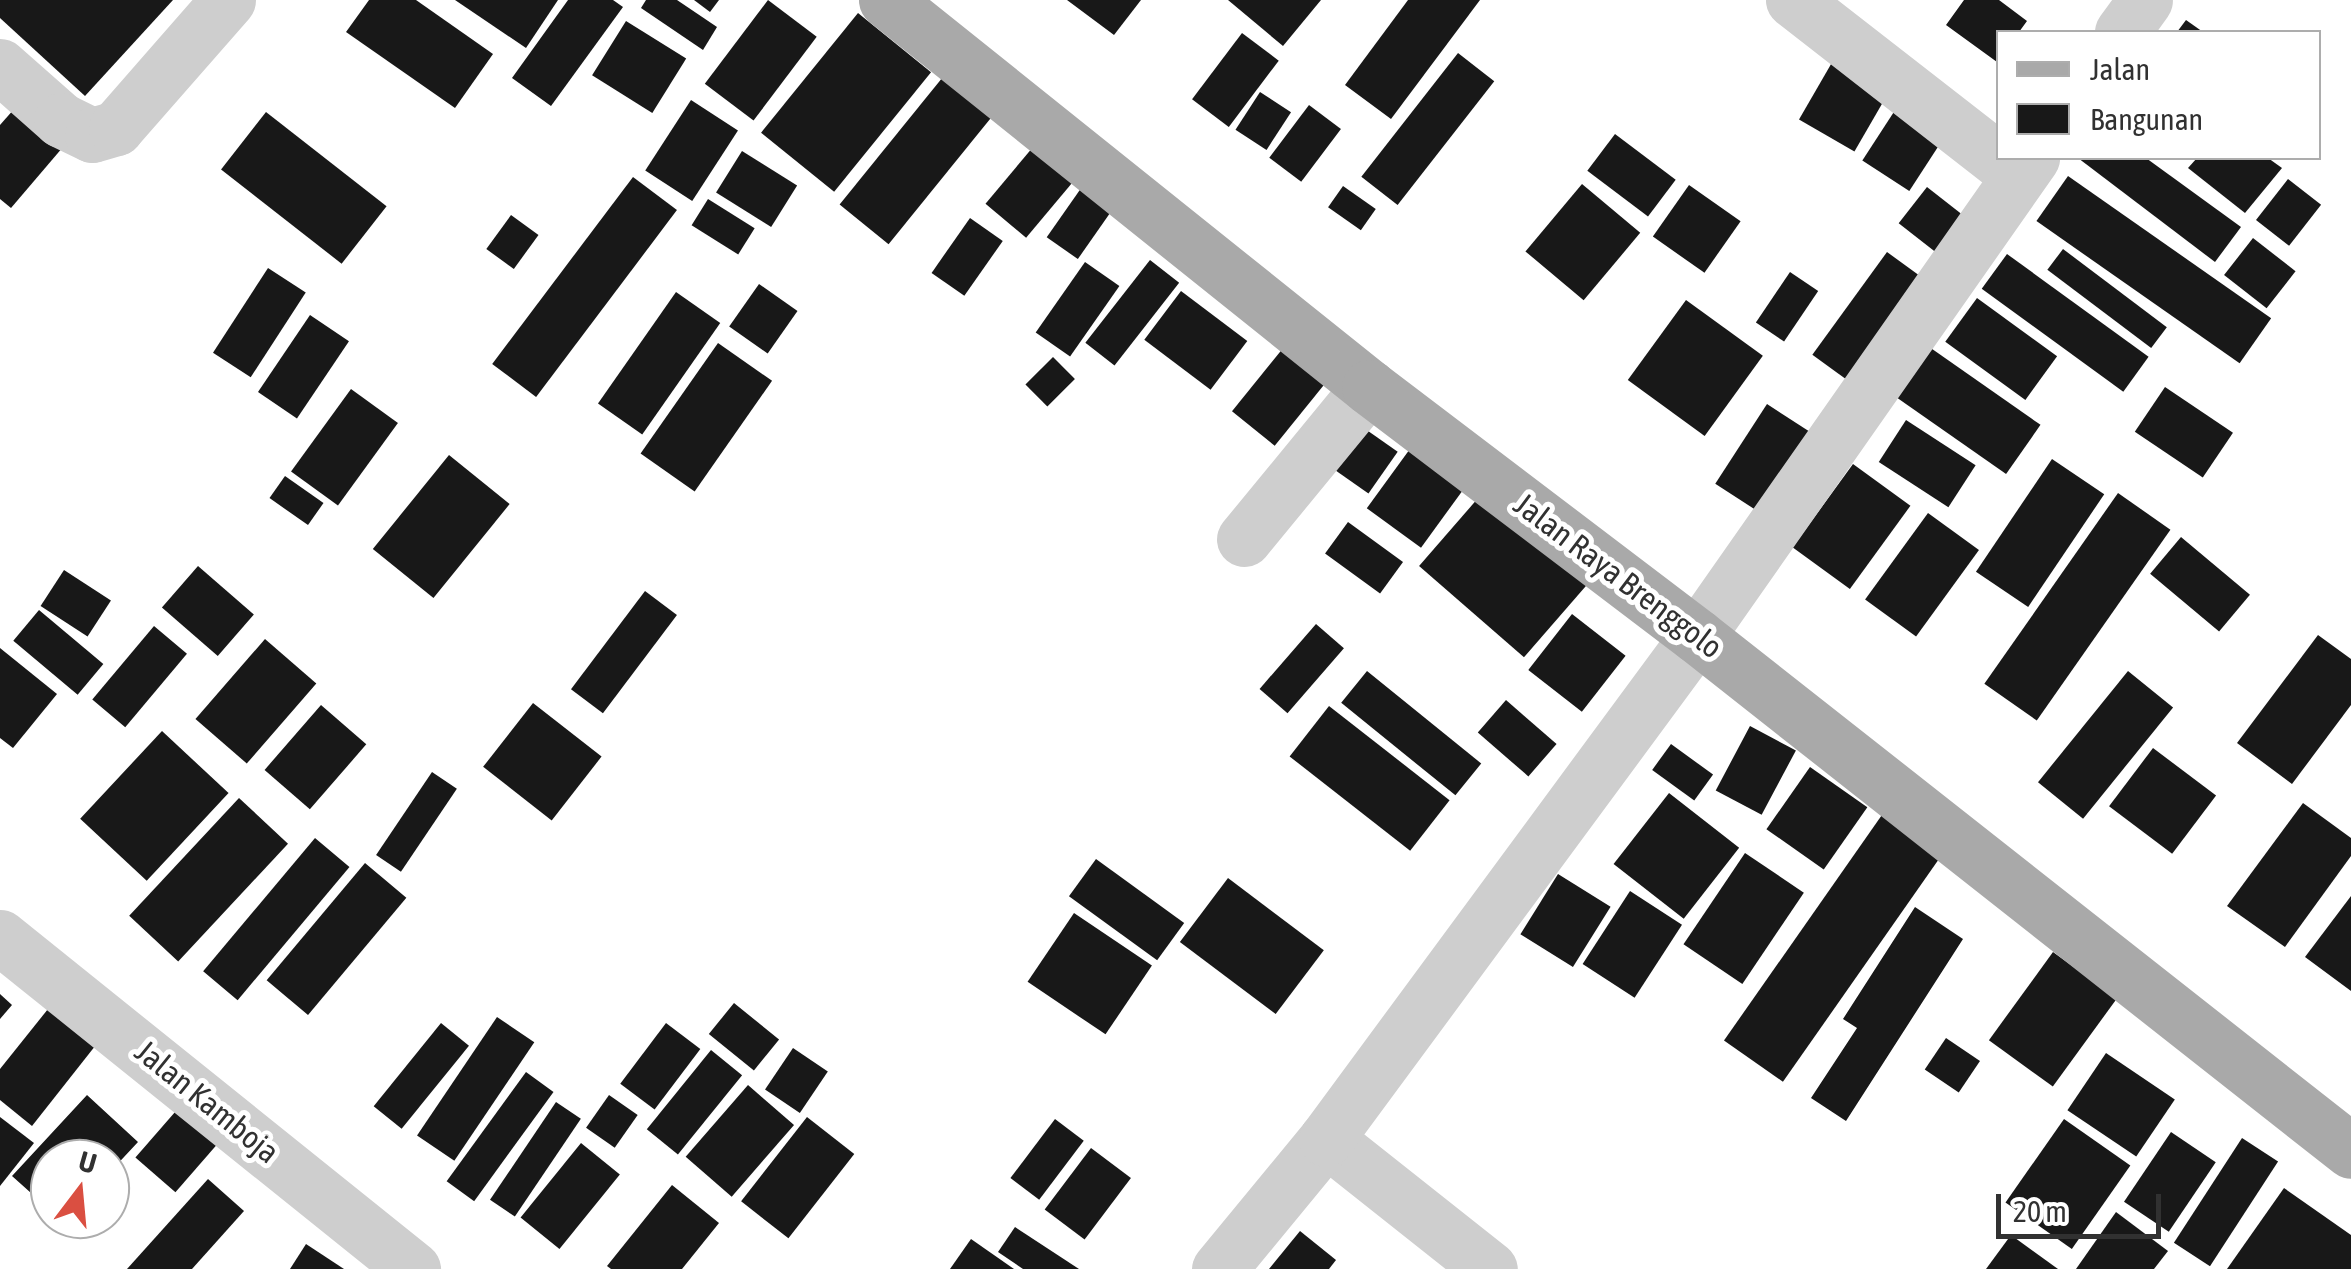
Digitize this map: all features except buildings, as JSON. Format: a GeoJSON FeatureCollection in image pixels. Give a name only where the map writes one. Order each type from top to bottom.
{"type":"FeatureCollection","features":[{"type":"Feature","properties":{"kind":"main road","name":"Jalan Raya Brenggolo"},"geometry":{"type":"LineString","coordinates":[[886,0],[1369,388],[1697,636],[2351,1150]]}},
{"type":"Feature","properties":{"kind":"street"},"geometry":{"type":"LineString","coordinates":[[0,66],[61,120],[92,135],[116,128],[228,0]]}},
{"type":"Feature","properties":{"kind":"street"},"geometry":{"type":"LineString","coordinates":[[1793,0],[1996,146]]}},
{"type":"Feature","properties":{"kind":"street"},"geometry":{"type":"LineString","coordinates":[[2123,30],[2145,0]]}},
{"type":"Feature","properties":{"kind":"street"},"geometry":{"type":"LineString","coordinates":[[1220,1269],[1326,1139],[1697,636],[2025,167]]}},
{"type":"Feature","properties":{"kind":"street"},"geometry":{"type":"LineString","coordinates":[[1244,539],[1369,388]]}},
{"type":"Feature","properties":{"kind":"street","name":"Jalan Kamboja"},"geometry":{"type":"LineString","coordinates":[[0,937],[412,1269]]}},
{"type":"Feature","properties":{"kind":"street"},"geometry":{"type":"LineString","coordinates":[[1326,1139],[1490,1269]]}}]}
